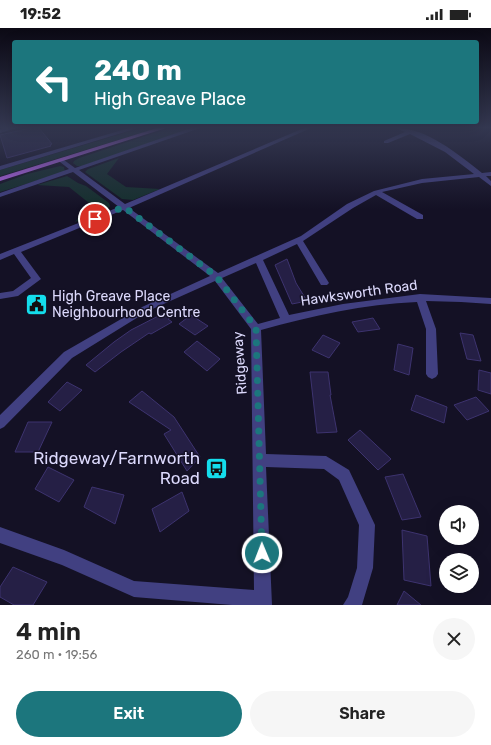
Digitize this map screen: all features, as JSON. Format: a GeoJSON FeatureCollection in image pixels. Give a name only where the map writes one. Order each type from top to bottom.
{"type":"FeatureCollection","features":[{"type":"Feature","properties":{"kind":"main road"},"geometry":{"type":"LineString","coordinates":[[0,179],[80,155]]}},
{"type":"Feature","properties":{"kind":"street"},"geometry":{"type":"LineString","coordinates":[[0,168],[44,155]]}},
{"type":"Feature","properties":{"kind":"street"},"geometry":{"type":"LineString","coordinates":[[0,195],[120,155]]}},
{"type":"Feature","properties":{"kind":"street"},"geometry":{"type":"LineString","coordinates":[[0,257],[213,171],[249,155]]}},
{"type":"Feature","properties":{"kind":"street"},"geometry":{"type":"LineString","coordinates":[[455,155],[491,184]]}},
{"type":"Feature","properties":{"kind":"street","name":"Ridgeway"},"geometry":{"type":"LineString","coordinates":[[62,161],[216,276],[256,328],[263,602]]}},
{"type":"Feature","properties":{"kind":"street"},"geometry":{"type":"LineString","coordinates":[[0,423],[68,355],[145,309],[216,276],[299,241],[350,206],[376,192],[407,183],[491,174]]}},
{"type":"Feature","properties":{"kind":"street"},"geometry":{"type":"LineString","coordinates":[[376,192],[420,217]]}},
{"type":"Feature","properties":{"kind":"street"},"geometry":{"type":"LineString","coordinates":[[299,241],[324,283]]}},
{"type":"Feature","properties":{"kind":"street"},"geometry":{"type":"LineString","coordinates":[[0,296],[15,294],[36,279],[16,251]]}},
{"type":"Feature","properties":{"kind":"street"},"geometry":{"type":"LineString","coordinates":[[258,259],[286,319]]}},
{"type":"Feature","properties":{"kind":"street"},"geometry":{"type":"LineString","coordinates":[[420,297],[431,329],[432,374]]}},
{"type":"Feature","properties":{"kind":"street","name":"Hawksworth Road"},"geometry":{"type":"LineString","coordinates":[[256,328],[286,319],[373,302],[420,297],[491,301]]}},
{"type":"Feature","properties":{"kind":"street"},"geometry":{"type":"LineString","coordinates":[[259,460],[326,462],[344,475],[367,525],[365,568],[355,602],[352,605]]}},
{"type":"Feature","properties":{"kind":"street"},"geometry":{"type":"LineString","coordinates":[[0,535],[64,558],[134,589],[263,602]]}},
{"type":"Feature","properties":{"kind":"green space"},"geometry":{"type":"Polygon","coordinates":[[[51,155],[69,155],[0,176],[0,170],[51,155]]]}},
{"type":"Feature","properties":{"kind":"green space"},"geometry":{"type":"Polygon","coordinates":[[[88,155],[115,155],[83,166],[77,166],[73,163],[79,158],[88,155]]]}},
{"type":"Feature","properties":{"kind":"green space"},"geometry":{"type":"Polygon","coordinates":[[[119,158],[107,174],[126,187],[160,189],[133,200],[122,199],[85,172],[88,169],[119,158]]]}},
{"type":"Feature","properties":{"kind":"green space"},"geometry":{"type":"Polygon","coordinates":[[[60,166],[64,167],[65,172],[0,192],[0,184],[27,174],[60,166]]]}},
{"type":"Feature","properties":{"kind":"green space"},"geometry":{"type":"Polygon","coordinates":[[[67,176],[86,186],[109,203],[110,206],[108,209],[75,222],[89,203],[69,187],[37,185],[67,176]]]}},
{"type":"Feature","properties":{"kind":"building"},"geometry":{"type":"Polygon","coordinates":[[[6,155],[18,155],[7,158],[6,155]]]}},
{"type":"Feature","properties":{"kind":"building"},"geometry":{"type":"Polygon","coordinates":[[[287,259],[296,283],[307,301],[292,304],[275,265],[287,259]]]}},
{"type":"Feature","properties":{"kind":"building"},"geometry":{"type":"Polygon","coordinates":[[[40,299],[47,308],[34,314],[28,304],[40,299]]]}},
{"type":"Feature","properties":{"kind":"building"},"geometry":{"type":"Polygon","coordinates":[[[168,311],[171,317],[168,319],[172,322],[151,334],[149,333],[95,372],[86,365],[131,330],[168,311]]]}},
{"type":"Feature","properties":{"kind":"building"},"geometry":{"type":"Polygon","coordinates":[[[191,315],[208,326],[195,335],[179,324],[191,315]]]}},
{"type":"Feature","properties":{"kind":"building"},"geometry":{"type":"Polygon","coordinates":[[[373,318],[380,329],[358,332],[352,322],[373,318]]]}},
{"type":"Feature","properties":{"kind":"building"},"geometry":{"type":"Polygon","coordinates":[[[460,333],[473,335],[481,361],[467,359],[460,333]]]}},
{"type":"Feature","properties":{"kind":"building"},"geometry":{"type":"Polygon","coordinates":[[[323,335],[340,343],[329,358],[312,350],[323,335]]]}},
{"type":"Feature","properties":{"kind":"building"},"geometry":{"type":"Polygon","coordinates":[[[197,341],[220,359],[207,371],[184,352],[197,341]]]}},
{"type":"Feature","properties":{"kind":"building"},"geometry":{"type":"Polygon","coordinates":[[[398,344],[413,348],[409,375],[394,370],[398,344]]]}},
{"type":"Feature","properties":{"kind":"building"},"geometry":{"type":"Polygon","coordinates":[[[479,370],[491,373],[491,394],[478,390],[479,370]]]}},
{"type":"Feature","properties":{"kind":"building"},"geometry":{"type":"Polygon","coordinates":[[[310,372],[328,372],[330,395],[337,432],[317,433],[310,372]]]}},
{"type":"Feature","properties":{"kind":"building"},"geometry":{"type":"Polygon","coordinates":[[[67,382],[82,390],[60,411],[48,402],[67,382]]]}},
{"type":"Feature","properties":{"kind":"building"},"geometry":{"type":"Polygon","coordinates":[[[142,391],[174,417],[200,457],[187,471],[164,434],[171,430],[129,402],[142,391]]]}},
{"type":"Feature","properties":{"kind":"building"},"geometry":{"type":"Polygon","coordinates":[[[416,395],[447,407],[444,423],[411,410],[416,395]]]}},
{"type":"Feature","properties":{"kind":"building"},"geometry":{"type":"Polygon","coordinates":[[[476,397],[489,411],[467,420],[454,405],[476,397]]]}},
{"type":"Feature","properties":{"kind":"building"},"geometry":{"type":"Polygon","coordinates":[[[28,422],[52,422],[38,452],[15,452],[28,422]]]}},
{"type":"Feature","properties":{"kind":"building"},"geometry":{"type":"Polygon","coordinates":[[[360,430],[391,459],[378,470],[348,440],[360,430]]]}},
{"type":"Feature","properties":{"kind":"building"},"geometry":{"type":"Polygon","coordinates":[[[48,467],[74,480],[59,502],[35,489],[48,467]]]}},
{"type":"Feature","properties":{"kind":"building"},"geometry":{"type":"Polygon","coordinates":[[[403,474],[421,517],[402,520],[385,477],[403,474]]]}},
{"type":"Feature","properties":{"kind":"building"},"geometry":{"type":"Polygon","coordinates":[[[92,487],[124,495],[115,524],[84,507],[92,487]]]}},
{"type":"Feature","properties":{"kind":"building"},"geometry":{"type":"Polygon","coordinates":[[[182,492],[189,511],[160,532],[152,509],[182,492]]]}},
{"type":"Feature","properties":{"kind":"building"},"geometry":{"type":"Polygon","coordinates":[[[402,530],[427,536],[431,586],[404,580],[402,530]]]}},
{"type":"Feature","properties":{"kind":"building"},"geometry":{"type":"Polygon","coordinates":[[[13,567],[47,582],[33,605],[14,605],[0,597],[0,587],[13,567]]]}},
{"type":"Feature","properties":{"kind":"building"},"geometry":{"type":"Polygon","coordinates":[[[404,591],[421,605],[397,605],[404,591]]]}},
{"type":"Feature","properties":{"kind":"place","name":"High Greave Place Neighbourhood Centre"},"geometry":{"type":"Point","coordinates":[37,304]}},
{"type":"Feature","properties":{"kind":"place","name":"Ridgeway/Farnworth Road"},"geometry":{"type":"Point","coordinates":[216,468]}},
{"type":"Feature","properties":{"kind":"route"},"geometry":{"type":"LineString","coordinates":[[95,219],[124,207],[216,276],[256,328],[262,553]]}}]}
